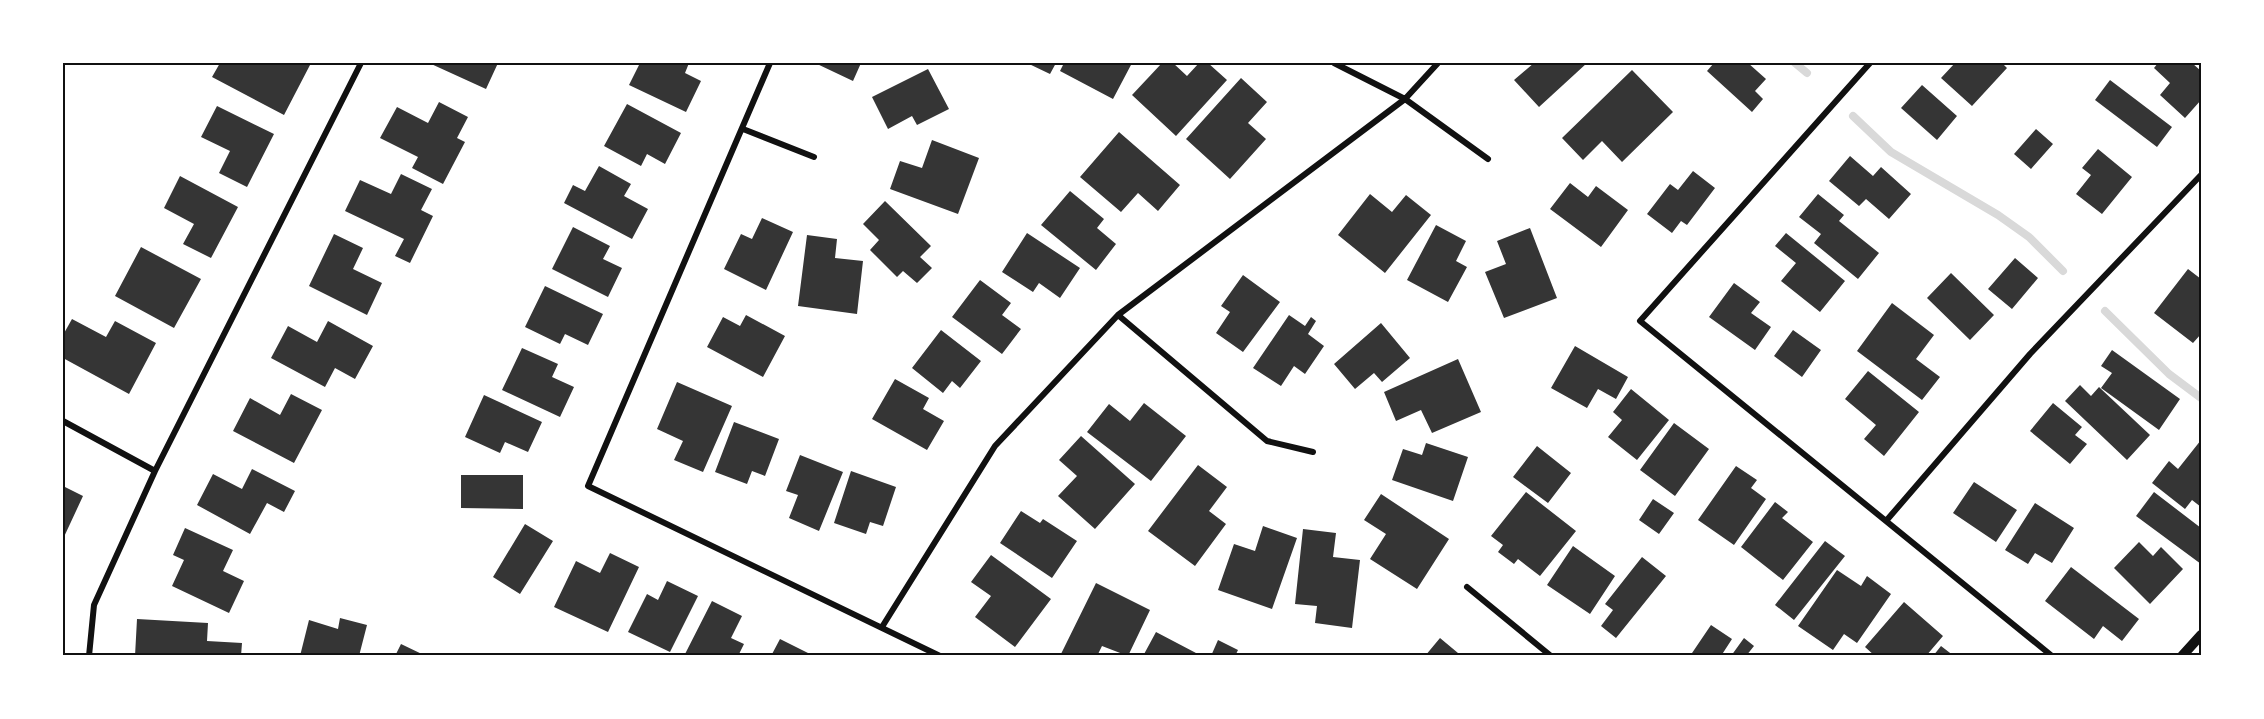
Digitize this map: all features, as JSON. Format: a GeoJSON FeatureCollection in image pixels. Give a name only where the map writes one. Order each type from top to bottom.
{"type":"FeatureCollection","features":[{"type":"Feature","properties":{"kind":"street"},"geometry":{"type":"LineString","coordinates":[[89,656],[94,605],[155,471],[361,63]]}},
{"type":"Feature","properties":{"kind":"street"},"geometry":{"type":"LineString","coordinates":[[770,63],[588,486],[940,656]]}},
{"type":"Feature","properties":{"kind":"street"},"geometry":{"type":"LineString","coordinates":[[1334,63],[1405,99],[1488,159]]}},
{"type":"Feature","properties":{"kind":"street"},"geometry":{"type":"LineString","coordinates":[[882,627],[995,446],[1118,315],[1405,99],[1438,63]]}},
{"type":"Feature","properties":{"kind":"street"},"geometry":{"type":"LineString","coordinates":[[1870,63],[1640,321],[2052,656]]}},
{"type":"Feature","properties":{"kind":"street"},"geometry":{"type":"LineString","coordinates":[[743,129],[814,158]]}},
{"type":"Feature","properties":{"kind":"street"},"geometry":{"type":"LineString","coordinates":[[1886,521],[2030,354],[2201,175]]}},
{"type":"Feature","properties":{"kind":"street"},"geometry":{"type":"LineString","coordinates":[[1118,315],[1267,441],[1313,452]]}},
{"type":"Feature","properties":{"kind":"street"},"geometry":{"type":"LineString","coordinates":[[63,421],[155,471]]}},
{"type":"Feature","properties":{"kind":"street"},"geometry":{"type":"LineString","coordinates":[[1467,587],[1551,656]]}},
{"type":"Feature","properties":{"kind":"street"},"geometry":{"type":"LineString","coordinates":[[2182,656],[2201,635]]}},
{"type":"Feature","properties":{"kind":"building"},"geometry":{"type":"Polygon","coordinates":[[[220,63],[306,63],[310,65],[284,115],[212,77],[220,63]]]}},
{"type":"Feature","properties":{"kind":"building"},"geometry":{"type":"Polygon","coordinates":[[[429,63],[498,63],[486,89],[429,63]]]}},
{"type":"Feature","properties":{"kind":"building"},"geometry":{"type":"Polygon","coordinates":[[[640,63],[689,63],[685,73],[701,81],[686,112],[629,85],[640,63]]]}},
{"type":"Feature","properties":{"kind":"building"},"geometry":{"type":"Polygon","coordinates":[[[815,63],[861,63],[853,81],[815,63]]]}},
{"type":"Feature","properties":{"kind":"building"},"geometry":{"type":"Polygon","coordinates":[[[1027,63],[1056,63],[1050,74],[1027,63]]]}},
{"type":"Feature","properties":{"kind":"building"},"geometry":{"type":"Polygon","coordinates":[[[1064,63],[1132,63],[1113,99],[1060,71],[1064,63]]]}},
{"type":"Feature","properties":{"kind":"building"},"geometry":{"type":"Polygon","coordinates":[[[1162,63],[1173,63],[1187,76],[1199,63],[1208,63],[1227,80],[1176,136],[1132,95],[1162,63]]]}},
{"type":"Feature","properties":{"kind":"building"},"geometry":{"type":"Polygon","coordinates":[[[1534,63],[1587,63],[1539,107],[1514,80],[1534,63]]]}},
{"type":"Feature","properties":{"kind":"building"},"geometry":{"type":"Polygon","coordinates":[[[1714,63],[1748,63],[1766,79],[1755,91],[1763,99],[1752,112],[1707,71],[1714,63]]]}},
{"type":"Feature","properties":{"kind":"building"},"geometry":{"type":"Polygon","coordinates":[[[1955,63],[2002,63],[2007,68],[1972,106],[1941,78],[1955,63]]]}},
{"type":"Feature","properties":{"kind":"building"},"geometry":{"type":"Polygon","coordinates":[[[2158,63],[2192,63],[2201,71],[2201,100],[2185,118],[2160,95],[2170,83],[2154,68],[2158,63]]]}},
{"type":"Feature","properties":{"kind":"building"},"geometry":{"type":"Polygon","coordinates":[[[928,69],[949,109],[917,125],[912,116],[888,129],[872,97],[928,69]]]}},
{"type":"Feature","properties":{"kind":"building"},"geometry":{"type":"Polygon","coordinates":[[[1632,70],[1673,112],[1622,162],[1602,141],[1583,160],[1562,138],[1632,70]]]}},
{"type":"Feature","properties":{"kind":"building"},"geometry":{"type":"Polygon","coordinates":[[[1241,78],[1267,102],[1248,123],[1266,139],[1230,179],[1186,139],[1241,78]]]}},
{"type":"Feature","properties":{"kind":"building"},"geometry":{"type":"Polygon","coordinates":[[[2110,80],[2172,127],[2157,147],[2095,100],[2110,80]]]}},
{"type":"Feature","properties":{"kind":"building"},"geometry":{"type":"Polygon","coordinates":[[[1922,85],[1957,116],[1937,140],[1901,108],[1922,85]]]}},
{"type":"Feature","properties":{"kind":"building"},"geometry":{"type":"Polygon","coordinates":[[[439,102],[468,117],[457,138],[465,142],[443,184],[412,168],[418,157],[380,138],[397,107],[428,123],[439,102]]]}},
{"type":"Feature","properties":{"kind":"building"},"geometry":{"type":"Polygon","coordinates":[[[627,104],[681,133],[665,164],[647,154],[641,166],[604,146],[627,104]]]}},
{"type":"Feature","properties":{"kind":"building"},"geometry":{"type":"Polygon","coordinates":[[[217,106],[274,134],[247,187],[219,173],[230,151],[201,137],[217,106]]]}},
{"type":"Feature","properties":{"kind":"building"},"geometry":{"type":"Polygon","coordinates":[[[2036,129],[2053,144],[2031,169],[2014,154],[2036,129]]]}},
{"type":"Feature","properties":{"kind":"building"},"geometry":{"type":"Polygon","coordinates":[[[1119,132],[1180,185],[1158,211],[1138,193],[1121,212],[1080,177],[1119,132]]]}},
{"type":"Feature","properties":{"kind":"building"},"geometry":{"type":"Polygon","coordinates":[[[932,140],[979,158],[958,214],[890,189],[900,161],[922,168],[932,140]]]}},
{"type":"Feature","properties":{"kind":"building"},"geometry":{"type":"Polygon","coordinates":[[[2098,149],[2132,177],[2102,214],[2076,194],[2091,175],[2082,168],[2098,149]]]}},
{"type":"Feature","properties":{"kind":"building"},"geometry":{"type":"Polygon","coordinates":[[[1850,156],[1873,176],[1881,167],[1911,194],[1889,219],[1866,199],[1859,206],[1829,181],[1850,156]]]}},
{"type":"Feature","properties":{"kind":"building"},"geometry":{"type":"Polygon","coordinates":[[[599,166],[631,184],[624,196],[648,209],[632,239],[564,203],[573,185],[585,191],[599,166]]]}},
{"type":"Feature","properties":{"kind":"building"},"geometry":{"type":"Polygon","coordinates":[[[1693,171],[1715,188],[1687,225],[1681,221],[1672,233],[1647,214],[1670,184],[1678,190],[1693,171]]]}},
{"type":"Feature","properties":{"kind":"building"},"geometry":{"type":"Polygon","coordinates":[[[401,174],[432,189],[421,210],[433,216],[410,263],[395,256],[404,239],[345,211],[360,180],[391,194],[401,174]]]}},
{"type":"Feature","properties":{"kind":"building"},"geometry":{"type":"Polygon","coordinates":[[[180,176],[238,207],[211,258],[183,244],[194,224],[164,208],[180,176]]]}},
{"type":"Feature","properties":{"kind":"building"},"geometry":{"type":"Polygon","coordinates":[[[1570,183],[1588,197],[1596,186],[1628,210],[1601,247],[1550,209],[1570,183]]]}},
{"type":"Feature","properties":{"kind":"building"},"geometry":{"type":"Polygon","coordinates":[[[1070,191],[1104,219],[1097,228],[1116,244],[1096,270],[1041,225],[1070,191]]]}},
{"type":"Feature","properties":{"kind":"building"},"geometry":{"type":"Polygon","coordinates":[[[1370,194],[1392,212],[1406,195],[1431,215],[1385,273],[1338,235],[1370,194]]]}},
{"type":"Feature","properties":{"kind":"building"},"geometry":{"type":"Polygon","coordinates":[[[1818,194],[1844,215],[1839,221],[1879,253],[1858,279],[1814,243],[1821,234],[1799,217],[1818,194]]]}},
{"type":"Feature","properties":{"kind":"building"},"geometry":{"type":"Polygon","coordinates":[[[885,201],[931,246],[920,257],[932,268],[917,283],[903,271],[897,277],[870,250],[879,240],[863,224],[885,201]]]}},
{"type":"Feature","properties":{"kind":"building"},"geometry":{"type":"Polygon","coordinates":[[[762,218],[793,232],[766,290],[724,269],[741,234],[752,239],[762,218]]]}},
{"type":"Feature","properties":{"kind":"building"},"geometry":{"type":"Polygon","coordinates":[[[1436,225],[1466,241],[1456,261],[1467,267],[1448,302],[1407,280],[1436,225]]]}},
{"type":"Feature","properties":{"kind":"building"},"geometry":{"type":"Polygon","coordinates":[[[573,227],[610,246],[603,259],[622,268],[608,297],[552,269],[573,227]]]}},
{"type":"Feature","properties":{"kind":"building"},"geometry":{"type":"Polygon","coordinates":[[[1530,228],[1557,298],[1504,318],[1485,272],[1506,264],[1497,241],[1530,228]]]}},
{"type":"Feature","properties":{"kind":"building"},"geometry":{"type":"Polygon","coordinates":[[[1027,233],[1080,268],[1060,298],[1039,283],[1033,292],[1002,272],[1027,233]]]}},
{"type":"Feature","properties":{"kind":"building"},"geometry":{"type":"Polygon","coordinates":[[[1786,233],[1845,281],[1820,312],[1781,281],[1796,263],[1775,246],[1786,233]]]}},
{"type":"Feature","properties":{"kind":"building"},"geometry":{"type":"Polygon","coordinates":[[[334,234],[363,248],[353,269],[382,283],[367,315],[309,286],[334,234]]]}},
{"type":"Feature","properties":{"kind":"building"},"geometry":{"type":"Polygon","coordinates":[[[807,235],[837,239],[835,258],[863,261],[857,314],[798,306],[807,235]]]}},
{"type":"Feature","properties":{"kind":"building"},"geometry":{"type":"Polygon","coordinates":[[[141,247],[201,279],[174,328],[115,296],[141,247]]]}},
{"type":"Feature","properties":{"kind":"building"},"geometry":{"type":"Polygon","coordinates":[[[2015,258],[2038,278],[2012,309],[1988,289],[2015,258]]]}},
{"type":"Feature","properties":{"kind":"building"},"geometry":{"type":"Polygon","coordinates":[[[2188,269],[2201,279],[2201,334],[2193,343],[2154,313],[2188,269]]]}},
{"type":"Feature","properties":{"kind":"building"},"geometry":{"type":"Polygon","coordinates":[[[1951,273],[1994,315],[1970,340],[1927,298],[1951,273]]]}},
{"type":"Feature","properties":{"kind":"building"},"geometry":{"type":"Polygon","coordinates":[[[1243,275],[1280,302],[1243,352],[1216,333],[1230,312],[1221,306],[1243,275]]]}},
{"type":"Feature","properties":{"kind":"building"},"geometry":{"type":"Polygon","coordinates":[[[980,280],[1011,303],[1002,315],[1021,329],[1002,354],[952,317],[980,280]]]}},
{"type":"Feature","properties":{"kind":"building"},"geometry":{"type":"Polygon","coordinates":[[[1734,283],[1760,302],[1751,313],[1771,327],[1755,350],[1709,317],[1734,283]]]}},
{"type":"Feature","properties":{"kind":"building"},"geometry":{"type":"Polygon","coordinates":[[[545,286],[603,314],[588,345],[565,334],[560,344],[525,327],[545,286]]]}},
{"type":"Feature","properties":{"kind":"building"},"geometry":{"type":"Polygon","coordinates":[[[1892,303],[1934,335],[1916,359],[1940,377],[1922,400],[1857,351],[1892,303]]]}},
{"type":"Feature","properties":{"kind":"building"},"geometry":{"type":"Polygon","coordinates":[[[746,315],[785,336],[763,377],[707,347],[723,317],[740,326],[746,315]]]}},
{"type":"Feature","properties":{"kind":"building"},"geometry":{"type":"Polygon","coordinates":[[[1289,315],[1305,326],[1311,317],[1316,321],[1308,334],[1324,346],[1305,374],[1294,366],[1281,386],[1253,368],[1289,315]]]}},
{"type":"Feature","properties":{"kind":"building"},"geometry":{"type":"Polygon","coordinates":[[[72,319],[106,337],[115,321],[156,343],[129,394],[63,358],[63,335],[72,319]]]}},
{"type":"Feature","properties":{"kind":"building"},"geometry":{"type":"Polygon","coordinates":[[[328,321],[373,346],[355,379],[335,368],[325,387],[271,358],[288,326],[317,342],[328,321]]]}},
{"type":"Feature","properties":{"kind":"building"},"geometry":{"type":"Polygon","coordinates":[[[1381,323],[1410,358],[1382,382],[1374,373],[1355,389],[1334,364],[1381,323]]]}},
{"type":"Feature","properties":{"kind":"building"},"geometry":{"type":"Polygon","coordinates":[[[941,330],[981,361],[960,388],[952,381],[943,393],[912,368],[941,330]]]}},
{"type":"Feature","properties":{"kind":"building"},"geometry":{"type":"Polygon","coordinates":[[[1793,330],[1821,350],[1802,377],[1774,356],[1793,330]]]}},
{"type":"Feature","properties":{"kind":"building"},"geometry":{"type":"Polygon","coordinates":[[[1575,346],[1628,377],[1616,399],[1598,389],[1587,408],[1551,388],[1575,346]]]}},
{"type":"Feature","properties":{"kind":"building"},"geometry":{"type":"Polygon","coordinates":[[[522,348],[558,364],[552,377],[574,387],[560,417],[502,390],[522,348]]]}},
{"type":"Feature","properties":{"kind":"building"},"geometry":{"type":"Polygon","coordinates":[[[2112,350],[2180,399],[2159,430],[2101,388],[2112,373],[2101,366],[2112,350]]]}},
{"type":"Feature","properties":{"kind":"building"},"geometry":{"type":"Polygon","coordinates":[[[1458,359],[1481,412],[1432,433],[1421,410],[1396,421],[1384,392],[1458,359]]]}},
{"type":"Feature","properties":{"kind":"building"},"geometry":{"type":"Polygon","coordinates":[[[1868,371],[1919,412],[1884,456],[1864,439],[1876,425],[1845,399],[1868,371]]]}},
{"type":"Feature","properties":{"kind":"building"},"geometry":{"type":"Polygon","coordinates":[[[895,379],[929,398],[923,409],[944,421],[927,450],[872,419],[895,379]]]}},
{"type":"Feature","properties":{"kind":"building"},"geometry":{"type":"Polygon","coordinates":[[[677,382],[732,406],[703,472],[674,460],[683,441],[657,429],[677,382]]]}},
{"type":"Feature","properties":{"kind":"building"},"geometry":{"type":"Polygon","coordinates":[[[2080,385],[2091,396],[2099,387],[2150,435],[2127,460],[2065,401],[2080,385]]]}},
{"type":"Feature","properties":{"kind":"building"},"geometry":{"type":"Polygon","coordinates":[[[1631,389],[1669,420],[1637,460],[1608,437],[1622,420],[1613,412],[1631,389]]]}},
{"type":"Feature","properties":{"kind":"building"},"geometry":{"type":"Polygon","coordinates":[[[291,394],[322,410],[294,463],[233,431],[250,398],[280,415],[291,394]]]}},
{"type":"Feature","properties":{"kind":"building"},"geometry":{"type":"Polygon","coordinates":[[[484,395],[542,422],[528,452],[505,442],[500,453],[465,437],[484,395]]]}},
{"type":"Feature","properties":{"kind":"building"},"geometry":{"type":"Polygon","coordinates":[[[1144,403],[1186,436],[1151,481],[1087,432],[1109,404],[1130,421],[1144,403]]]}},
{"type":"Feature","properties":{"kind":"building"},"geometry":{"type":"Polygon","coordinates":[[[2053,403],[2082,427],[2075,435],[2087,444],[2070,464],[2030,431],[2053,403]]]}},
{"type":"Feature","properties":{"kind":"building"},"geometry":{"type":"Polygon","coordinates":[[[734,422],[779,439],[765,476],[752,471],[747,484],[715,472],[734,422]]]}},
{"type":"Feature","properties":{"kind":"building"},"geometry":{"type":"Polygon","coordinates":[[[1674,423],[1709,449],[1675,496],[1640,470],[1674,423]]]}},
{"type":"Feature","properties":{"kind":"building"},"geometry":{"type":"Polygon","coordinates":[[[1081,436],[1135,484],[1095,529],[1058,496],[1077,476],[1059,460],[1081,436]]]}},
{"type":"Feature","properties":{"kind":"building"},"geometry":{"type":"Polygon","coordinates":[[[2201,440],[2201,507],[2192,500],[2185,509],[2152,483],[2169,461],[2178,469],[2201,440]]]}},
{"type":"Feature","properties":{"kind":"building"},"geometry":{"type":"Polygon","coordinates":[[[1426,443],[1468,457],[1453,501],[1392,480],[1403,449],[1422,455],[1426,443]]]}},
{"type":"Feature","properties":{"kind":"building"},"geometry":{"type":"Polygon","coordinates":[[[1537,446],[1571,473],[1548,503],[1513,477],[1537,446]]]}},
{"type":"Feature","properties":{"kind":"building"},"geometry":{"type":"Polygon","coordinates":[[[800,455],[843,472],[819,531],[789,518],[798,495],[786,491],[800,455]]]}},
{"type":"Feature","properties":{"kind":"building"},"geometry":{"type":"Polygon","coordinates":[[[1198,465],[1227,487],[1209,511],[1226,524],[1195,566],[1148,531],[1198,465]]]}},
{"type":"Feature","properties":{"kind":"building"},"geometry":{"type":"Polygon","coordinates":[[[1736,466],[1757,480],[1751,488],[1766,499],[1734,545],[1698,520],[1736,466]]]}},
{"type":"Feature","properties":{"kind":"building"},"geometry":{"type":"Polygon","coordinates":[[[252,469],[295,491],[284,512],[267,503],[250,534],[197,505],[213,474],[242,489],[252,469]]]}},
{"type":"Feature","properties":{"kind":"building"},"geometry":{"type":"Polygon","coordinates":[[[851,471],[896,487],[883,526],[870,522],[866,534],[834,523],[851,471]]]}},
{"type":"Feature","properties":{"kind":"building"},"geometry":{"type":"Polygon","coordinates":[[[461,475],[523,475],[523,509],[461,508],[461,475]]]}},
{"type":"Feature","properties":{"kind":"building"},"geometry":{"type":"Polygon","coordinates":[[[1974,482],[2017,510],[1996,542],[1953,513],[1974,482]]]}},
{"type":"Feature","properties":{"kind":"building"},"geometry":{"type":"Polygon","coordinates":[[[63,486],[83,496],[63,539],[63,486]]]}},
{"type":"Feature","properties":{"kind":"building"},"geometry":{"type":"Polygon","coordinates":[[[1526,492],[1576,531],[1540,576],[1518,559],[1514,564],[1498,552],[1503,545],[1491,536],[1526,492]]]}},
{"type":"Feature","properties":{"kind":"building"},"geometry":{"type":"Polygon","coordinates":[[[2154,492],[2201,528],[2201,564],[2136,516],[2154,492]]]}},
{"type":"Feature","properties":{"kind":"building"},"geometry":{"type":"Polygon","coordinates":[[[1381,494],[1449,539],[1417,589],[1370,559],[1386,534],[1364,520],[1381,494]]]}},
{"type":"Feature","properties":{"kind":"building"},"geometry":{"type":"Polygon","coordinates":[[[1653,499],[1674,513],[1659,534],[1639,520],[1653,499]]]}},
{"type":"Feature","properties":{"kind":"building"},"geometry":{"type":"Polygon","coordinates":[[[1775,502],[1788,512],[1782,518],[1813,542],[1783,580],[1741,547],[1775,502]]]}},
{"type":"Feature","properties":{"kind":"building"},"geometry":{"type":"Polygon","coordinates":[[[2035,503],[2074,528],[2052,563],[2035,553],[2028,564],[2005,550],[2035,503]]]}},
{"type":"Feature","properties":{"kind":"building"},"geometry":{"type":"Polygon","coordinates":[[[1021,511],[1040,523],[1043,519],[1077,541],[1052,578],[1000,543],[1021,511]]]}},
{"type":"Feature","properties":{"kind":"building"},"geometry":{"type":"Polygon","coordinates":[[[525,524],[553,541],[520,594],[493,577],[525,524]]]}},
{"type":"Feature","properties":{"kind":"building"},"geometry":{"type":"Polygon","coordinates":[[[1263,526],[1297,538],[1272,609],[1218,590],[1234,544],[1255,551],[1263,526]]]}},
{"type":"Feature","properties":{"kind":"building"},"geometry":{"type":"Polygon","coordinates":[[[185,528],[233,550],[223,571],[244,581],[229,613],[172,586],[184,560],[173,555],[185,528]]]}},
{"type":"Feature","properties":{"kind":"building"},"geometry":{"type":"Polygon","coordinates":[[[1303,529],[1336,533],[1333,557],[1360,560],[1352,628],[1315,623],[1317,606],[1295,604],[1303,529]]]}},
{"type":"Feature","properties":{"kind":"building"},"geometry":{"type":"Polygon","coordinates":[[[1825,541],[1845,556],[1794,620],[1775,605],[1825,541]]]}},
{"type":"Feature","properties":{"kind":"building"},"geometry":{"type":"Polygon","coordinates":[[[2139,542],[2153,556],[2161,547],[2183,569],[2150,604],[2114,568],[2139,542]]]}},
{"type":"Feature","properties":{"kind":"building"},"geometry":{"type":"Polygon","coordinates":[[[1573,546],[1615,576],[1590,614],[1547,585],[1573,546]]]}},
{"type":"Feature","properties":{"kind":"building"},"geometry":{"type":"Polygon","coordinates":[[[610,553],[639,567],[608,632],[554,607],[576,561],[600,573],[610,553]]]}},
{"type":"Feature","properties":{"kind":"building"},"geometry":{"type":"Polygon","coordinates":[[[991,555],[1051,599],[1015,647],[975,617],[991,596],[971,582],[991,555]]]}},
{"type":"Feature","properties":{"kind":"building"},"geometry":{"type":"Polygon","coordinates":[[[1642,557],[1666,576],[1616,638],[1601,626],[1613,610],[1605,604],[1642,557]]]}},
{"type":"Feature","properties":{"kind":"building"},"geometry":{"type":"Polygon","coordinates":[[[2071,567],[2139,619],[2122,641],[2103,626],[2094,639],[2045,601],[2071,567]]]}},
{"type":"Feature","properties":{"kind":"building"},"geometry":{"type":"Polygon","coordinates":[[[1837,570],[1861,586],[1867,576],[1891,594],[1857,643],[1844,634],[1833,650],[1798,626],[1837,570]]]}},
{"type":"Feature","properties":{"kind":"building"},"geometry":{"type":"Polygon","coordinates":[[[667,581],[698,596],[670,652],[628,632],[647,594],[658,600],[667,581]]]}},
{"type":"Feature","properties":{"kind":"building"},"geometry":{"type":"Polygon","coordinates":[[[1096,583],[1150,610],[1128,656],[1102,646],[1097,656],[1060,656],[1096,583]]]}},
{"type":"Feature","properties":{"kind":"building"},"geometry":{"type":"Polygon","coordinates":[[[712,601],[742,616],[731,638],[744,644],[738,656],[684,656],[712,601]]]}},
{"type":"Feature","properties":{"kind":"building"},"geometry":{"type":"Polygon","coordinates":[[[1904,602],[1943,636],[1926,656],[1875,656],[1865,647],[1904,602]]]}},
{"type":"Feature","properties":{"kind":"building"},"geometry":{"type":"Polygon","coordinates":[[[340,618],[367,625],[359,656],[300,656],[309,620],[338,629],[340,618]]]}},
{"type":"Feature","properties":{"kind":"building"},"geometry":{"type":"Polygon","coordinates":[[[137,619],[208,623],[207,641],[242,643],[241,656],[135,656],[137,619]]]}},
{"type":"Feature","properties":{"kind":"building"},"geometry":{"type":"Polygon","coordinates":[[[1711,625],[1732,639],[1721,656],[1690,656],[1711,625]]]}},
{"type":"Feature","properties":{"kind":"building"},"geometry":{"type":"Polygon","coordinates":[[[1156,632],[1196,653],[1195,656],[1143,656],[1156,632]]]}},
{"type":"Feature","properties":{"kind":"building"},"geometry":{"type":"Polygon","coordinates":[[[1440,638],[1458,653],[1455,656],[1425,656],[1440,638]]]}},
{"type":"Feature","properties":{"kind":"building"},"geometry":{"type":"Polygon","coordinates":[[[1744,638],[1754,646],[1746,656],[1731,656],[1744,638]]]}},
{"type":"Feature","properties":{"kind":"building"},"geometry":{"type":"Polygon","coordinates":[[[780,639],[810,654],[810,656],[771,656],[780,639]]]}},
{"type":"Feature","properties":{"kind":"building"},"geometry":{"type":"Polygon","coordinates":[[[1218,640],[1238,650],[1235,656],[1211,656],[1218,640]]]}},
{"type":"Feature","properties":{"kind":"building"},"geometry":{"type":"Polygon","coordinates":[[[401,644],[426,656],[395,656],[401,644]]]}},
{"type":"Feature","properties":{"kind":"building"},"geometry":{"type":"Polygon","coordinates":[[[1941,646],[1954,656],[1933,656],[1941,646]]]}},
{"type":"Feature","properties":{"kind":"waterway"},"geometry":{"type":"LineString","coordinates":[[1795,63],[1807,73]]}},
{"type":"Feature","properties":{"kind":"waterway"},"geometry":{"type":"LineString","coordinates":[[1853,116],[1891,152],[1998,215],[2029,237],[2063,271]]}},
{"type":"Feature","properties":{"kind":"waterway"},"geometry":{"type":"LineString","coordinates":[[2105,311],[2169,374],[2201,398]]}}]}
